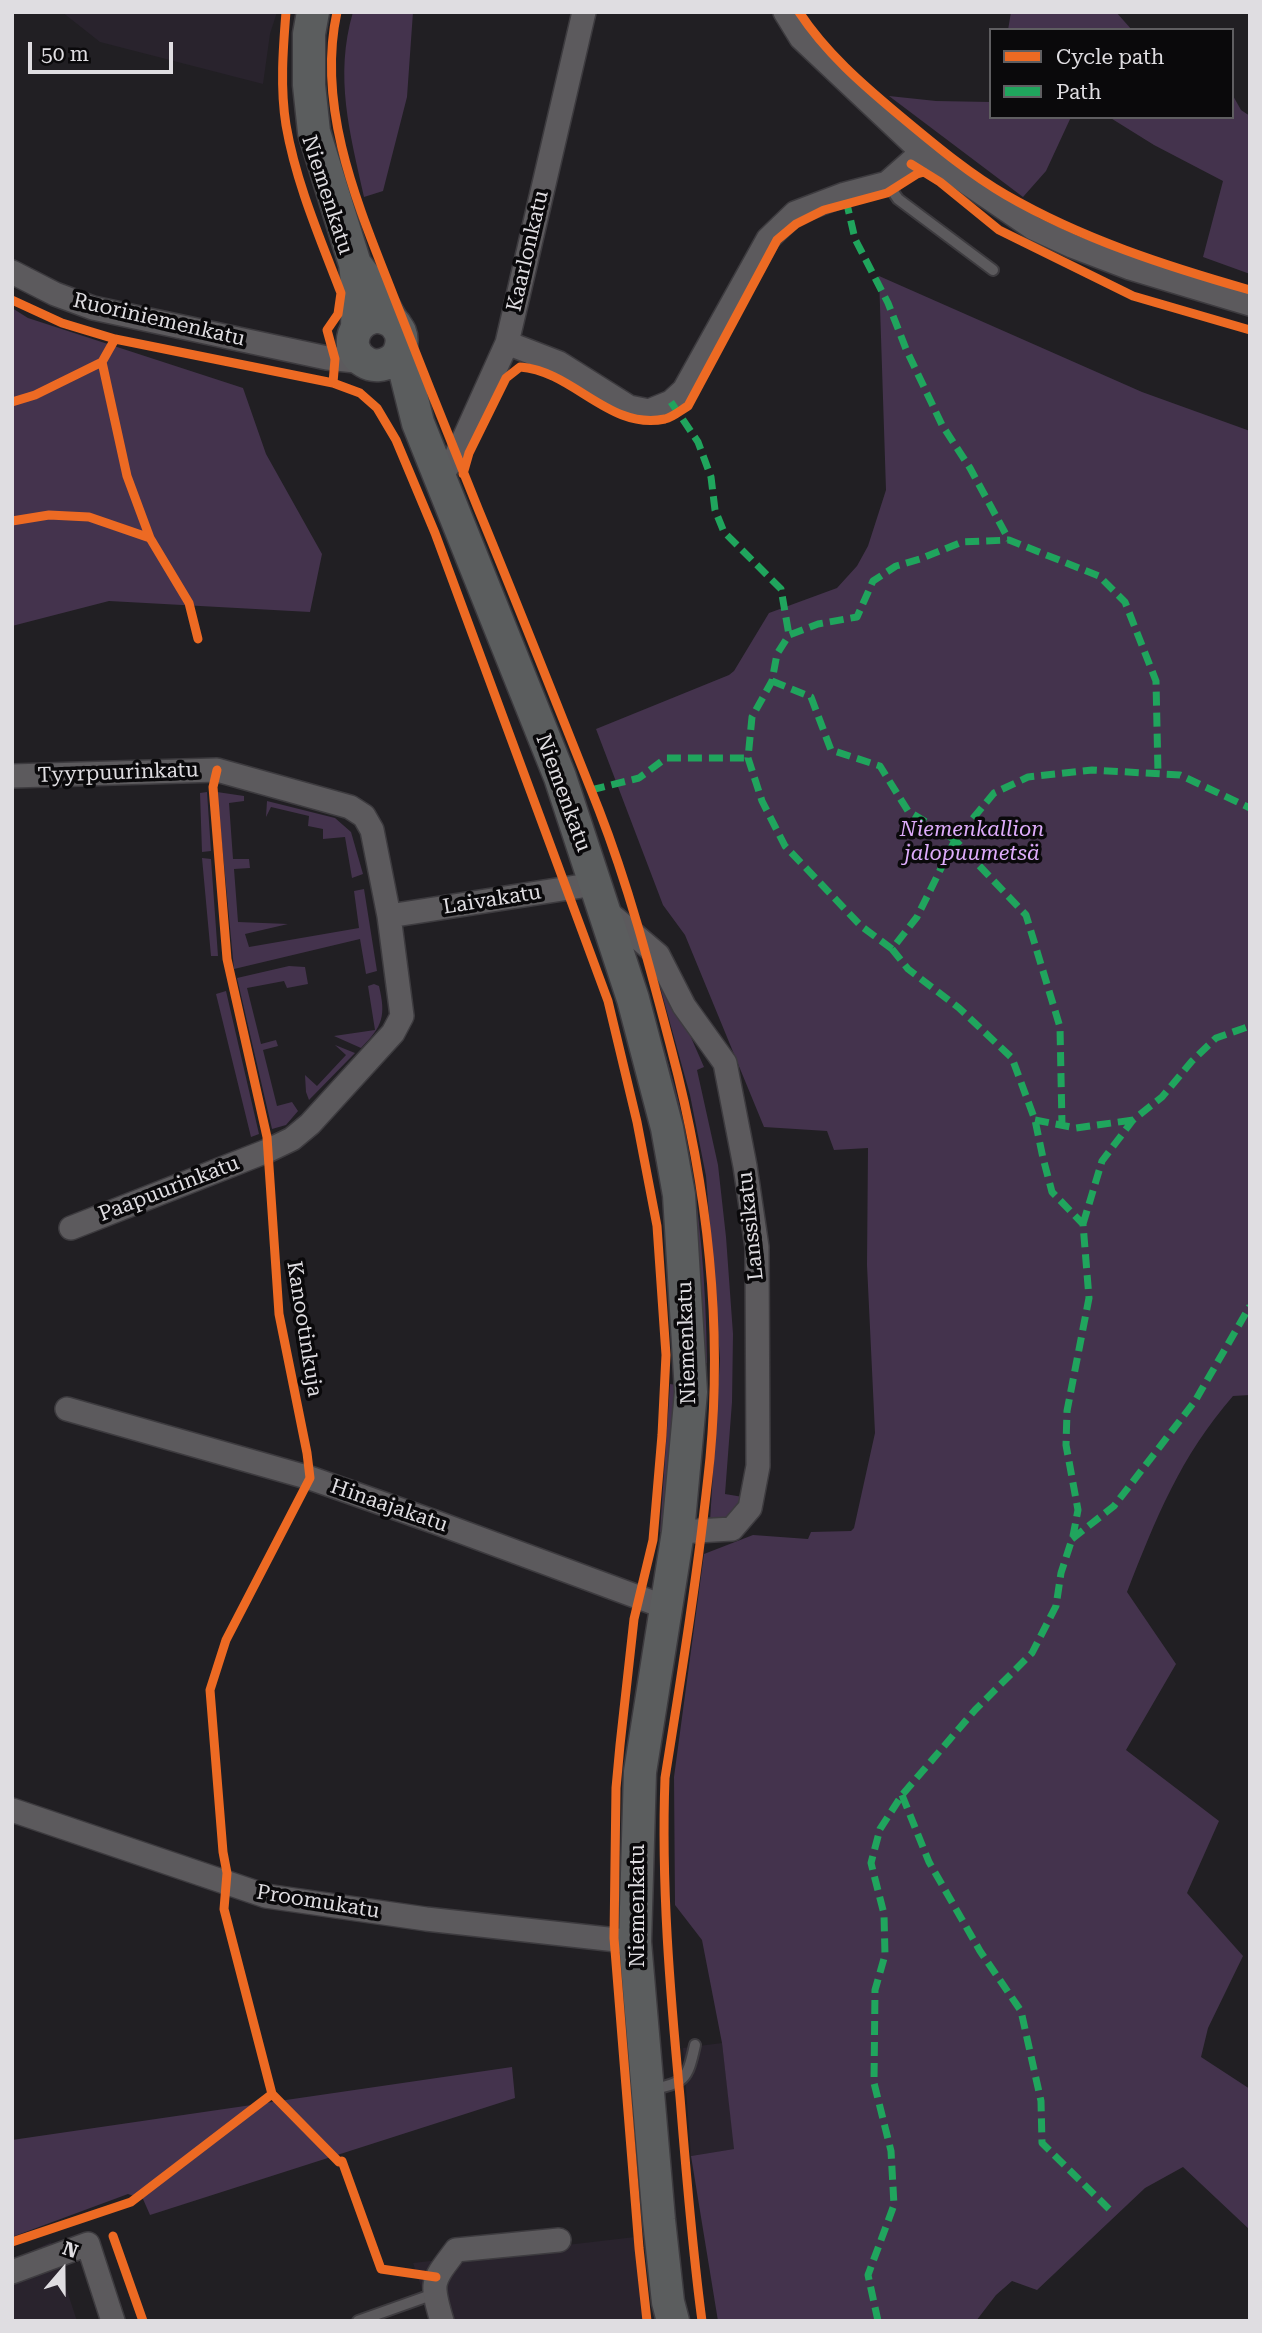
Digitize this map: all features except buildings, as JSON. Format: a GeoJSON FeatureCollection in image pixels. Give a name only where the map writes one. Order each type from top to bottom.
{"type":"FeatureCollection","features":[{"type":"Feature","properties":{"kind":"street","name":"Niemenkatu"},"geometry":{"type":"LineString","coordinates":[[313,12],[309,34],[309,85],[314,131],[355,264],[372,286],[374,345],[418,423],[560,777],[633,999],[667,1128],[679,1195],[691,1392],[678,1532],[640,1772],[635,1942],[670,2315]]}},
{"type":"Feature","properties":{"kind":"street","name":"Kaarlonkatu"},"geometry":{"type":"LineString","coordinates":[[439,477],[456,456],[507,343],[584,12]]}},
{"type":"Feature","properties":{"kind":"street"},"geometry":{"type":"LineString","coordinates":[[785,12],[801,38],[922,152],[1043,232],[1130,268],[1250,303]]}},
{"type":"Feature","properties":{"kind":"street"},"geometry":{"type":"LineString","coordinates":[[507,343],[559,363],[629,407],[649,411],[671,402],[684,390],[768,239],[795,213],[845,194],[887,183],[922,152]]}},
{"type":"Feature","properties":{"kind":"street","name":"Ruoriniemenkatu"},"geometry":{"type":"LineString","coordinates":[[12,272],[55,295],[93,308],[310,354],[374,345]]}},
{"type":"Feature","properties":{"kind":"street","name":"Tyyrpuurinkatu"},"geometry":{"type":"LineString","coordinates":[[12,776],[217,770],[350,807],[364,816],[372,830],[389,916]]}},
{"type":"Feature","properties":{"kind":"street","name":"Laivakatu"},"geometry":{"type":"LineString","coordinates":[[389,916],[599,896]]}},
{"type":"Feature","properties":{"kind":"street","name":"Lanssikatu"},"geometry":{"type":"LineString","coordinates":[[599,896],[658,955],[684,1006],[725,1063],[757,1247],[758,1466],[750,1508],[732,1529],[678,1532]]}},
{"type":"Feature","properties":{"kind":"street","name":"Paapuurinkatu"},"geometry":{"type":"LineString","coordinates":[[71,1228],[267,1151],[292,1139],[310,1124],[393,1033],[402,1016],[389,916]]}},
{"type":"Feature","properties":{"kind":"street","name":"Hinaajakatu"},"geometry":{"type":"LineString","coordinates":[[67,1409],[310,1478],[435,1521],[665,1607]]}},
{"type":"Feature","properties":{"kind":"street","name":"Proomukatu"},"geometry":{"type":"LineString","coordinates":[[12,1810],[265,1896],[426,1919],[635,1942]]}},
{"type":"Feature","properties":{"kind":"street"},"geometry":{"type":"LineString","coordinates":[[442,2321],[434,2294],[436,2277],[456,2250],[559,2239]]}},
{"type":"Feature","properties":{"kind":"street"},"geometry":{"type":"LineString","coordinates":[[12,2272],[88,2244],[113,2321]]}},
{"type":"Feature","properties":{"kind":"lane"},"geometry":{"type":"LineString","coordinates":[[887,183],[898,199],[993,270]]}},
{"type":"Feature","properties":{"kind":"lane"},"geometry":{"type":"LineString","coordinates":[[648,2091],[678,2084],[690,2069],[695,2045]]}},
{"type":"Feature","properties":{"kind":"lane"},"geometry":{"type":"LineString","coordinates":[[358,2321],[434,2294]]}},
{"type":"Feature","properties":{"kind":"shaded area"},"geometry":{"type":"Polygon","coordinates":[[[62,12],[277,12],[270,34],[263,84],[100,42],[62,12]]]}},
{"type":"Feature","properties":{"kind":"shaded area"},"geometry":{"type":"Polygon","coordinates":[[[722,2043],[735,2149],[691,2156],[683,2048],[722,2043]]]}},
{"type":"Feature","properties":{"kind":"shaded area"},"geometry":{"type":"Polygon","coordinates":[[[635,2237],[644,2321],[433,2321],[413,2263],[635,2237]]]}},
{"type":"Feature","properties":{"kind":"shaded area"},"geometry":{"type":"Polygon","coordinates":[[[51,2242],[77,2321],[12,2321],[12,2260],[51,2242]]]}},
{"type":"Feature","properties":{"kind":"green space"},"geometry":{"type":"Polygon","coordinates":[[[353,12],[413,12],[407,97],[383,191],[364,197],[349,127],[344,82],[347,36],[353,12]]]}},
{"type":"Feature","properties":{"kind":"green space"},"geometry":{"type":"Polygon","coordinates":[[[1011,12],[1116,12],[1130,28],[1008,28],[1011,12]]]}},
{"type":"Feature","properties":{"kind":"green space"},"geometry":{"type":"Polygon","coordinates":[[[889,96],[936,101],[989,102],[989,119],[1070,119],[1046,171],[1023,197],[889,96]]]}},
{"type":"Feature","properties":{"kind":"green space"},"geometry":{"type":"Polygon","coordinates":[[[1234,98],[1241,110],[1250,116],[1250,274],[1203,257],[1223,181],[1154,145],[1112,119],[1234,119],[1234,98]]]}},
{"type":"Feature","properties":{"kind":"green space","name":"Niemenkallion jalopuumetsä"},"geometry":{"type":"Polygon","coordinates":[[[879,276],[1142,392],[1250,431],[1250,1395],[1233,1396],[1198,1442],[1159,1514],[1127,1592],[1176,1664],[1126,1750],[1219,1821],[1187,1893],[1243,1956],[1208,2028],[1201,2057],[1250,2089],[1250,2230],[1183,2167],[1145,2188],[1037,2290],[1012,2281],[996,2295],[976,2321],[718,2321],[691,2156],[734,2149],[722,2043],[702,1940],[675,1905],[674,1777],[704,1554],[753,1535],[808,1539],[811,1532],[851,1531],[854,1528],[875,1433],[867,1265],[868,1148],[834,1150],[827,1131],[764,1127],[685,935],[663,905],[596,729],[729,675],[769,613],[837,588],[857,566],[868,546],[886,490],[879,276]]]}},
{"type":"Feature","properties":{"kind":"green space"},"geometry":{"type":"Polygon","coordinates":[[[12,308],[28,318],[243,388],[266,454],[322,554],[310,612],[109,601],[12,626],[12,308]]]}},
{"type":"Feature","properties":{"kind":"green space"},"geometry":{"type":"Polygon","coordinates":[[[207,792],[211,851],[202,852],[200,793],[207,792]]]}},
{"type":"Feature","properties":{"kind":"green space"},"geometry":{"type":"Polygon","coordinates":[[[217,792],[244,796],[244,801],[229,803],[233,859],[249,859],[250,868],[234,869],[238,922],[288,924],[245,934],[249,947],[359,928],[354,891],[364,889],[377,971],[366,974],[360,939],[234,969],[217,792]]]}},
{"type":"Feature","properties":{"kind":"green space"},"geometry":{"type":"Polygon","coordinates":[[[267,801],[335,818],[351,832],[363,874],[352,878],[345,837],[323,839],[323,829],[308,826],[309,816],[271,807],[266,817],[267,801]]]}},
{"type":"Feature","properties":{"kind":"green space"},"geometry":{"type":"Polygon","coordinates":[[[202,858],[211,859],[218,956],[211,956],[202,858]]]}},
{"type":"Feature","properties":{"kind":"green space"},"geometry":{"type":"Polygon","coordinates":[[[289,966],[305,967],[308,984],[287,988],[284,981],[247,988],[261,1044],[276,1040],[278,1046],[263,1050],[277,1106],[292,1102],[298,1111],[286,1125],[272,1129],[237,978],[289,966]]]}},
{"type":"Feature","properties":{"kind":"green space"},"geometry":{"type":"Polygon","coordinates":[[[657,976],[686,1026],[704,1067],[697,1070],[718,1165],[726,1237],[733,1334],[732,1402],[725,1494],[743,1497],[731,1515],[717,1521],[710,1521],[720,1359],[706,1176],[690,1095],[657,976]]]}},
{"type":"Feature","properties":{"kind":"green space"},"geometry":{"type":"Polygon","coordinates":[[[368,986],[379,986],[382,1013],[374,1033],[361,1048],[334,1036],[375,1030],[368,986]]]}},
{"type":"Feature","properties":{"kind":"green space"},"geometry":{"type":"Polygon","coordinates":[[[226,991],[259,1134],[251,1137],[216,994],[226,991]]]}},
{"type":"Feature","properties":{"kind":"green space"},"geometry":{"type":"Polygon","coordinates":[[[653,1011],[678,1100],[695,1188],[707,1363],[703,1363],[702,1295],[695,1210],[650,1012],[653,1011]]]}},
{"type":"Feature","properties":{"kind":"green space"},"geometry":{"type":"Polygon","coordinates":[[[335,1045],[355,1053],[309,1100],[305,1075],[317,1086],[346,1055],[335,1045]]]}},
{"type":"Feature","properties":{"kind":"green space"},"geometry":{"type":"Polygon","coordinates":[[[670,1384],[677,1385],[667,1533],[660,1532],[670,1384]]]}},
{"type":"Feature","properties":{"kind":"green space"},"geometry":{"type":"Polygon","coordinates":[[[512,2067],[515,2098],[150,2215],[143,2199],[128,2194],[12,2237],[12,2140],[512,2067]]]}},
{"type":"Feature","properties":{"kind":"marked path"},"geometry":{"type":"LineString","coordinates":[[846,200],[855,239],[888,303],[906,349],[942,425],[970,468],[1009,540]]}},
{"type":"Feature","properties":{"kind":"marked path"},"geometry":{"type":"LineString","coordinates":[[671,402],[698,442],[711,477],[715,510],[724,532],[781,589],[789,635]]}},
{"type":"Feature","properties":{"kind":"marked path"},"geometry":{"type":"LineString","coordinates":[[892,949],[861,926],[785,846],[762,801],[748,758],[752,717],[772,681],[777,654],[789,635],[818,624],[857,617],[873,581],[896,566],[962,542],[1009,540],[1099,576],[1125,602],[1156,681],[1158,773]]}},
{"type":"Feature","properties":{"kind":"marked path"},"geometry":{"type":"LineString","coordinates":[[772,681],[811,697],[831,750],[880,766],[908,811],[955,840],[1026,915],[1060,1027],[1062,1125]]}},
{"type":"Feature","properties":{"kind":"marked path"},"geometry":{"type":"LineString","coordinates":[[591,790],[639,778],[666,758],[748,758]]}},
{"type":"Feature","properties":{"kind":"marked path"},"geometry":{"type":"LineString","coordinates":[[878,2321],[868,2275],[894,2205],[891,2151],[874,2083],[875,1990],[885,1955],[884,1914],[871,1863],[880,1829],[902,1795],[975,1710],[1032,1653],[1056,1606],[1061,1573],[1078,1510],[1066,1445],[1067,1411],[1089,1298],[1083,1224],[1052,1192],[1035,1120],[1012,1058],[959,1008],[908,969],[892,949],[917,917],[955,840],[994,793],[1028,777],[1092,770],[1180,775],[1250,808]]}},
{"type":"Feature","properties":{"kind":"marked path"},"geometry":{"type":"LineString","coordinates":[[1083,1224],[1102,1161],[1133,1120],[1162,1097],[1192,1061],[1216,1038],[1250,1026]]}},
{"type":"Feature","properties":{"kind":"marked path"},"geometry":{"type":"LineString","coordinates":[[1035,1120],[1076,1128],[1133,1120]]}},
{"type":"Feature","properties":{"kind":"marked path"},"geometry":{"type":"LineString","coordinates":[[1072,1539],[1114,1506],[1195,1401],[1250,1306]]}},
{"type":"Feature","properties":{"kind":"marked path"},"geometry":{"type":"LineString","coordinates":[[902,1795],[929,1862],[980,1951],[1021,2011],[1041,2101],[1042,2143],[1109,2209]]}},
{"type":"Feature","properties":{"kind":"cycle path"},"geometry":{"type":"LineString","coordinates":[[286,12],[283,83],[290,147],[302,189],[341,293],[338,314],[327,330],[335,359],[333,383]]}},
{"type":"Feature","properties":{"kind":"cycle path"},"geometry":{"type":"LineString","coordinates":[[337,12],[332,50],[332,88],[337,125],[357,199],[427,382],[610,839],[671,1048],[694,1148],[713,1303],[713,1406],[701,1538],[665,1778],[664,1818],[670,1978],[702,2321]]}},
{"type":"Feature","properties":{"kind":"cycle path"},"geometry":{"type":"LineString","coordinates":[[799,12],[821,41],[858,80],[938,147],[992,186],[1035,211],[1094,238],[1156,261],[1250,290]]}},
{"type":"Feature","properties":{"kind":"cycle path"},"geometry":{"type":"LineString","coordinates":[[911,164],[940,182],[999,230],[1133,296],[1250,330]]}},
{"type":"Feature","properties":{"kind":"cycle path"},"geometry":{"type":"LineString","coordinates":[[463,474],[469,453],[506,378],[520,367],[558,378],[609,409],[626,416],[645,420],[665,419],[688,406],[777,240],[796,224],[824,210],[887,193],[924,172]]}},
{"type":"Feature","properties":{"kind":"cycle path"},"geometry":{"type":"LineString","coordinates":[[12,300],[62,323],[115,339],[333,383],[360,393],[377,408],[396,440],[435,533],[608,1001],[637,1122],[657,1226],[666,1355],[653,1540],[634,1619],[616,1788],[614,1938],[647,2321]]}},
{"type":"Feature","properties":{"kind":"cycle path"},"geometry":{"type":"LineString","coordinates":[[12,402],[35,395],[102,362],[115,339]]}},
{"type":"Feature","properties":{"kind":"cycle path"},"geometry":{"type":"LineString","coordinates":[[102,362],[127,476],[150,538],[189,603],[198,639]]}},
{"type":"Feature","properties":{"kind":"cycle path"},"geometry":{"type":"LineString","coordinates":[[12,521],[49,515],[89,517],[150,538]]}},
{"type":"Feature","properties":{"kind":"cycle path","name":"Kanootinkuja"},"geometry":{"type":"LineString","coordinates":[[12,2242],[131,2202],[272,2094],[224,1909],[227,1873],[210,1690],[226,1640],[310,1478],[279,1314],[267,1137],[227,959],[213,787],[217,770]]}},
{"type":"Feature","properties":{"kind":"cycle path"},"geometry":{"type":"LineString","coordinates":[[272,2094],[339,2162]]}},
{"type":"Feature","properties":{"kind":"cycle path"},"geometry":{"type":"LineString","coordinates":[[342,2161],[381,2269],[436,2277]]}},
{"type":"Feature","properties":{"kind":"cycle path"},"geometry":{"type":"LineString","coordinates":[[113,2236],[143,2321]]}}]}
